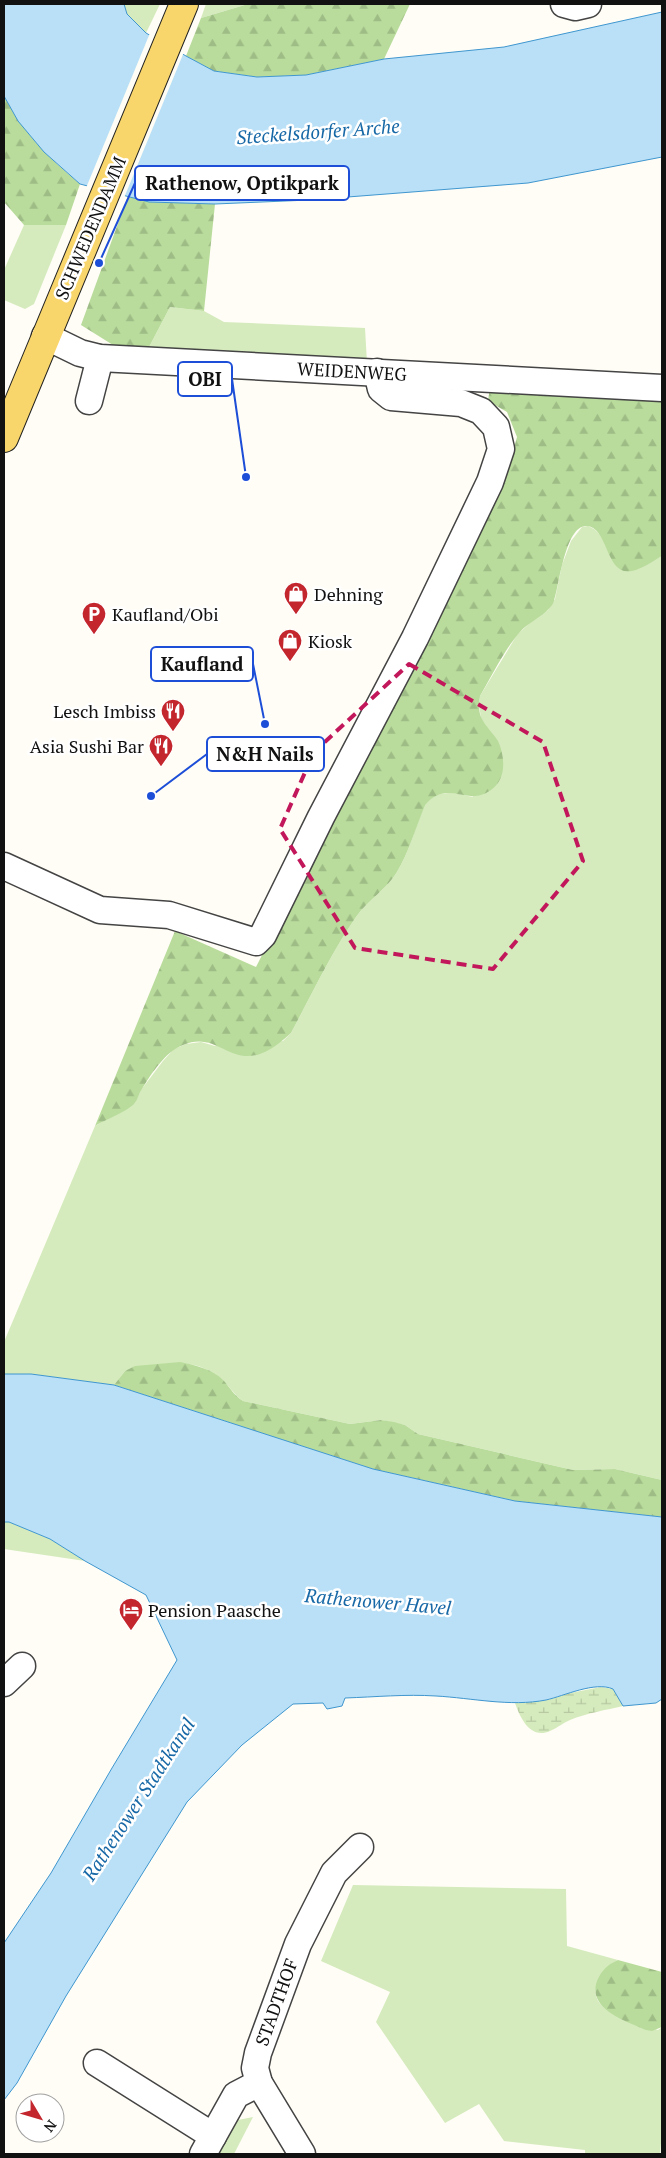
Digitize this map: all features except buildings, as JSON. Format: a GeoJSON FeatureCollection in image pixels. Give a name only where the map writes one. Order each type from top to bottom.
{"type":"FeatureCollection","features":[{"type":"Feature","properties":{"kind":"main road","name":"SCHWEDENDAMM"},"geometry":{"type":"LineString","coordinates":[[4,438],[181,11]]}},
{"type":"Feature","properties":{"kind":"street"},"geometry":{"type":"LineString","coordinates":[[564,4],[575,7],[588,4]]}},
{"type":"Feature","properties":{"kind":"street","name":"WEIDENWEG"},"geometry":{"type":"LineString","coordinates":[[45,336],[80,353],[100,358],[662,388]]}},
{"type":"Feature","properties":{"kind":"street"},"geometry":{"type":"LineString","coordinates":[[89,401],[100,358]]}},
{"type":"Feature","properties":{"kind":"street"},"geometry":{"type":"LineString","coordinates":[[4,866],[100,910],[170,915],[256,942],[263,934],[321,817],[419,629],[490,482],[501,449],[496,427],[482,411],[461,403],[391,397],[381,388],[377,372]]}},
{"type":"Feature","properties":{"kind":"street","name":"STADTHOF"},"geometry":{"type":"LineString","coordinates":[[259,2084],[255,2068],[258,2053],[298,1944],[334,1873],[360,1847]]}},
{"type":"Feature","properties":{"kind":"street"},"geometry":{"type":"LineString","coordinates":[[97,2063],[208,2145],[236,2095],[259,2084],[302,2154]]}},
{"type":"Feature","properties":{"kind":"highlighted area"},"geometry":{"type":"Polygon","coordinates":[[[409,664],[543,742],[583,861],[493,969],[355,948],[280,829],[314,752],[409,664]]]}},
{"type":"Feature","properties":{"kind":"green space"},"geometry":{"type":"Polygon","coordinates":[[[124,4],[160,4],[146,33],[127,14],[124,4]]]}},
{"type":"Feature","properties":{"kind":"green space"},"geometry":{"type":"Polygon","coordinates":[[[206,4],[248,4],[201,18],[206,4]]]}},
{"type":"Feature","properties":{"kind":"green space"},"geometry":{"type":"Polygon","coordinates":[[[248,4],[410,4],[384,59],[306,75],[257,77],[214,71],[186,56],[201,18],[248,4]]]}},
{"type":"Feature","properties":{"kind":"green space"},"geometry":{"type":"Polygon","coordinates":[[[4,96],[29,134],[57,164],[80,184],[66,225],[24,225],[4,202],[4,96]]]}},
{"type":"Feature","properties":{"kind":"green space"},"geometry":{"type":"Polygon","coordinates":[[[128,196],[149,202],[215,204],[204,311],[170,307],[148,349],[113,345],[81,325],[128,196]]]}},
{"type":"Feature","properties":{"kind":"green space"},"geometry":{"type":"Polygon","coordinates":[[[24,225],[66,225],[34,304],[25,309],[4,300],[4,270],[24,225]]]}},
{"type":"Feature","properties":{"kind":"green space"},"geometry":{"type":"Polygon","coordinates":[[[170,307],[204,311],[224,322],[365,328],[367,363],[148,349],[170,307]]]}},
{"type":"Feature","properties":{"kind":"green space"},"geometry":{"type":"Polygon","coordinates":[[[490,387],[662,396],[662,556],[644,567],[632,571],[623,571],[612,559],[604,542],[593,528],[586,526],[579,529],[568,546],[552,605],[515,638],[480,696],[479,708],[481,716],[485,725],[498,741],[502,753],[502,774],[496,785],[482,795],[442,794],[434,797],[425,805],[409,848],[397,872],[356,917],[330,959],[291,1033],[272,1048],[256,1055],[243,1056],[210,1043],[197,1042],[176,1048],[150,1076],[132,1106],[95,1126],[175,931],[256,967],[508,470],[517,437],[507,412],[488,401],[490,387]]]}},
{"type":"Feature","properties":{"kind":"green space"},"geometry":{"type":"Polygon","coordinates":[[[588,526],[594,529],[638,569],[662,556],[662,1480],[615,1469],[573,1470],[418,1434],[405,1425],[381,1420],[350,1424],[243,1401],[224,1381],[210,1371],[199,1366],[187,1364],[163,1364],[125,1371],[114,1385],[31,1374],[4,1374],[4,1342],[95,1126],[135,1103],[141,1090],[174,1049],[186,1044],[201,1042],[215,1046],[283,1041],[291,1033],[330,959],[356,917],[397,872],[409,848],[424,805],[435,796],[447,793],[473,797],[481,718],[480,696],[517,635],[534,619],[548,610],[555,599],[562,565],[571,541],[582,527],[588,526]]]}},
{"type":"Feature","properties":{"kind":"green space"},"geometry":{"type":"Polygon","coordinates":[[[180,1362],[198,1366],[215,1373],[243,1401],[350,1424],[381,1420],[394,1422],[405,1425],[418,1434],[573,1470],[615,1469],[662,1480],[662,1517],[515,1501],[373,1469],[114,1385],[125,1371],[135,1366],[180,1362]]]}},
{"type":"Feature","properties":{"kind":"green space"},"geometry":{"type":"Polygon","coordinates":[[[4,1522],[9,1522],[50,1539],[85,1561],[4,1549],[4,1522]]]}},
{"type":"Feature","properties":{"kind":"green space"},"geometry":{"type":"Polygon","coordinates":[[[601,1687],[613,1689],[623,1706],[567,1721],[543,1733],[531,1730],[527,1726],[515,1703],[547,1700],[565,1694],[601,1687]]]}},
{"type":"Feature","properties":{"kind":"green space"},"geometry":{"type":"Polygon","coordinates":[[[353,1885],[566,1889],[567,1946],[618,1960],[609,1966],[600,1979],[596,1990],[597,1999],[604,2007],[625,2019],[658,2030],[662,2027],[662,2132],[660,2154],[585,2154],[585,2150],[504,2141],[479,2104],[445,2123],[376,2022],[390,1992],[321,1961],[353,1885]]]}},
{"type":"Feature","properties":{"kind":"green space"},"geometry":{"type":"Polygon","coordinates":[[[618,1960],[662,1972],[662,2027],[652,2031],[646,2030],[610,2013],[598,1999],[595,1991],[599,1977],[605,1968],[618,1960]]]}},
{"type":"Feature","properties":{"kind":"green space"},"geometry":{"type":"Polygon","coordinates":[[[253,2117],[234,2154],[211,2154],[228,2122],[253,2117]]]}},
{"type":"Feature","properties":{"kind":"water","name":"Steckelsdorfer Arche"},"geometry":{"type":"Polygon","coordinates":[[[4,4],[124,4],[127,14],[146,33],[186,56],[214,71],[257,77],[306,75],[384,59],[504,47],[662,12],[662,157],[528,183],[309,200],[215,204],[149,202],[80,184],[44,152],[18,121],[4,96],[4,4]]]}},
{"type":"Feature","properties":{"kind":"water"},"geometry":{"type":"Polygon","coordinates":[[[4,1374],[31,1374],[114,1385],[373,1469],[515,1501],[662,1517],[662,1699],[656,1703],[623,1706],[613,1689],[597,1687],[546,1700],[519,1703],[413,1695],[345,1698],[342,1706],[327,1709],[323,1703],[293,1704],[242,1745],[187,1802],[66,1996],[17,2083],[4,2100],[4,1943],[51,1873],[177,1660],[146,1595],[50,1539],[9,1522],[4,1522],[4,1374]]]}},
{"type":"Feature","properties":{"kind":"pier"},"geometry":{"type":"Polygon","coordinates":[[[150,33],[184,52],[124,198],[86,188],[150,33]]]}},
{"type":"Feature","properties":{"kind":"place","name":"Rathenow, Optikpark"},"geometry":{"type":"Point","coordinates":[99,263]}},
{"type":"Feature","properties":{"kind":"place","name":"OBI"},"geometry":{"type":"Point","coordinates":[246,477]}},
{"type":"Feature","properties":{"kind":"place","name":"Dehning"},"geometry":{"type":"Point","coordinates":[296,615]}},
{"type":"Feature","properties":{"kind":"place","name":"Kaufland/Obi"},"geometry":{"type":"Point","coordinates":[94,635]}},
{"type":"Feature","properties":{"kind":"place","name":"Kiosk"},"geometry":{"type":"Point","coordinates":[290,662]}},
{"type":"Feature","properties":{"kind":"place","name":"Kaufland"},"geometry":{"type":"Point","coordinates":[265,724]}},
{"type":"Feature","properties":{"kind":"place","name":"Lesch Imbiss"},"geometry":{"type":"Point","coordinates":[173,732]}},
{"type":"Feature","properties":{"kind":"place","name":"Asia Sushi Bar"},"geometry":{"type":"Point","coordinates":[161,767]}},
{"type":"Feature","properties":{"kind":"place","name":"N&H Nails"},"geometry":{"type":"Point","coordinates":[151,796]}},
{"type":"Feature","properties":{"kind":"place","name":"Pension Paasche"},"geometry":{"type":"Point","coordinates":[131,1631]}},
{"type":"Feature","properties":{"kind":"water label","name":"Rathenower Havel"},"geometry":{"type":"Point","coordinates":[378,1601]}},
{"type":"Feature","properties":{"kind":"water label","name":"Rathenower Stadtkanal"},"geometry":{"type":"Point","coordinates":[138,1799]}}]}
